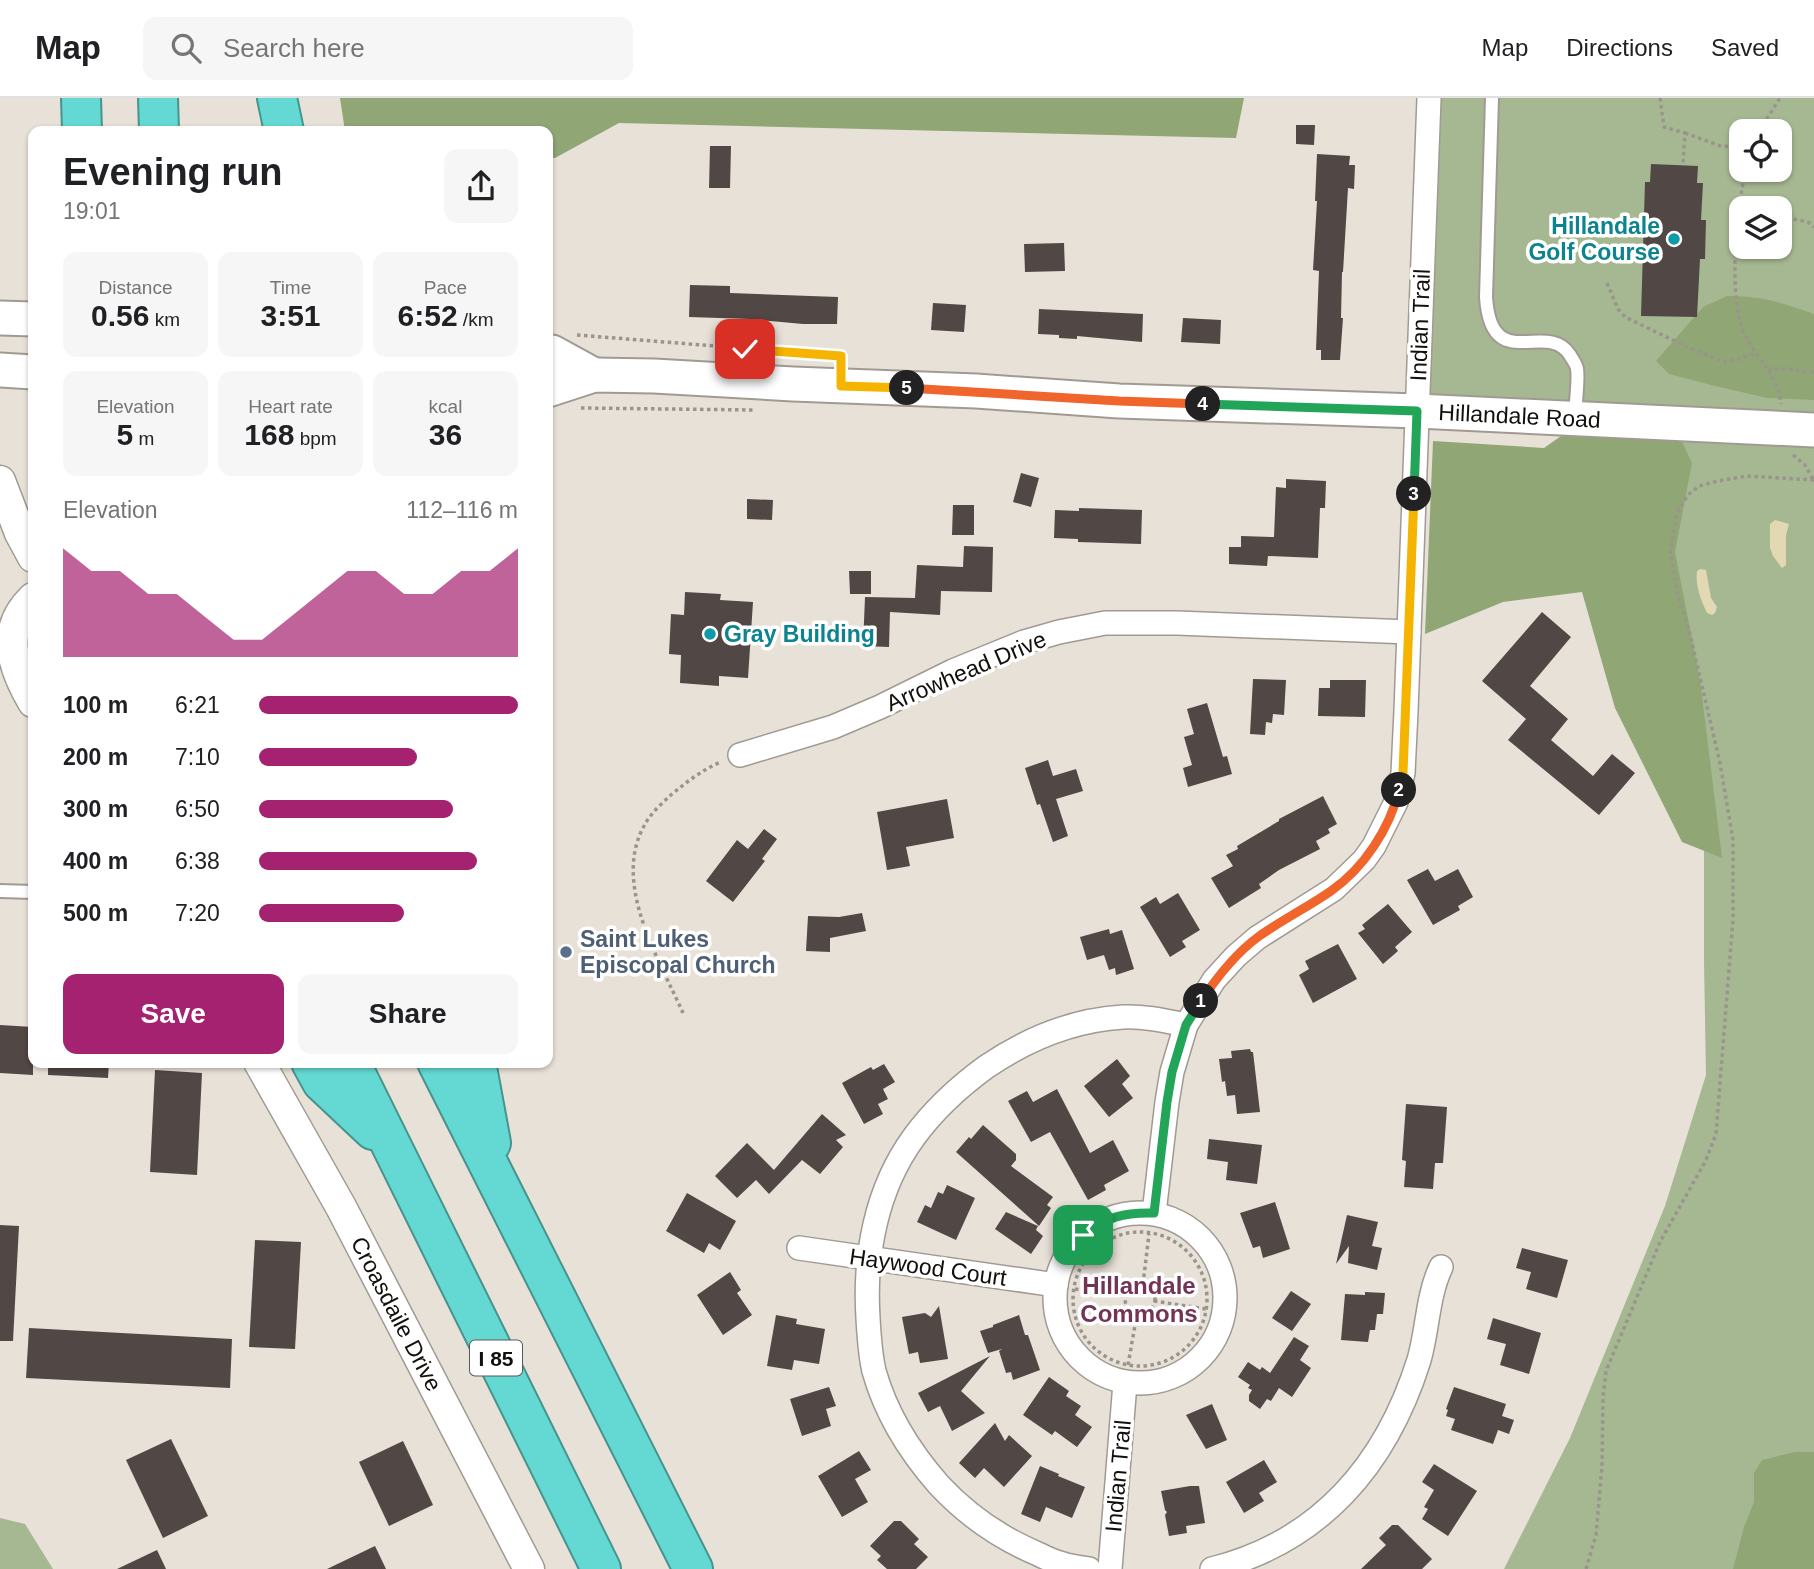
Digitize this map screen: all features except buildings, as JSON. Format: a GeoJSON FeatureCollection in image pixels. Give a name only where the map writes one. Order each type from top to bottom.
{"type":"FeatureCollection","features":[{"type":"Feature","properties":{"kind":"highway"},"geometry":{"type":"LineString","coordinates":[[81,98],[82,126]]}},
{"type":"Feature","properties":{"kind":"highway"},"geometry":{"type":"LineString","coordinates":[[158,98],[159,126]]}},
{"type":"Feature","properties":{"kind":"highway"},"geometry":{"type":"LineString","coordinates":[[277,98],[283,126]]}},
{"type":"Feature","properties":{"kind":"highway"},"geometry":{"type":"LineString","coordinates":[[314,1068],[322,1082],[392,1147]]}},
{"type":"Feature","properties":{"kind":"highway","name":"I 85"},"geometry":{"type":"LineString","coordinates":[[353,1068],[601,1569]]}},
{"type":"Feature","properties":{"kind":"highway"},"geometry":{"type":"LineString","coordinates":[[439,1068],[693,1569]]}},
{"type":"Feature","properties":{"kind":"highway"},"geometry":{"type":"LineString","coordinates":[[476,1068],[498,1183]]}},
{"type":"Feature","properties":{"kind":"main road","name":"Hillandale Road"},"geometry":{"type":"LineString","coordinates":[[553,353],[594,375],[976,391],[1119,401],[1417,411],[1814,430]]}},
{"type":"Feature","properties":{"kind":"main road","name":"Hillandale Road"},"geometry":{"type":"LineString","coordinates":[[559,399],[594,375]]}},
{"type":"Feature","properties":{"kind":"street","name":"Indian Trail"},"geometry":{"type":"LineString","coordinates":[[1151,1223],[1172,1072],[1186,1025],[1214,980],[1236,956],[1257,937],[1334,889],[1364,860],[1396,802],[1403,773],[1429,98]]}},
{"type":"Feature","properties":{"kind":"street"},"geometry":{"type":"LineString","coordinates":[[0,481],[28,548]]}},
{"type":"Feature","properties":{"kind":"street"},"geometry":{"type":"LineString","coordinates":[[0,523],[28,577]]}},
{"type":"Feature","properties":{"kind":"street"},"geometry":{"type":"LineString","coordinates":[[28,603],[19,612],[10,641],[15,667],[28,692]]}},
{"type":"Feature","properties":{"kind":"street","name":"Arrowhead Drive"},"geometry":{"type":"LineString","coordinates":[[740,755],[833,727],[953,671],[1024,642],[1105,623],[1177,623],[1409,632]]}},
{"type":"Feature","properties":{"kind":"street"},"geometry":{"type":"LineString","coordinates":[[1089,1569],[1061,1564],[1018,1545],[980,1523],[951,1498],[921,1465],[899,1430],[874,1370],[867,1300],[873,1229],[894,1171],[914,1138],[943,1104],[972,1077],[1020,1045],[1072,1025],[1123,1017],[1148,1017],[1186,1025]]}},
{"type":"Feature","properties":{"kind":"street","name":"Croasdaile Drive"},"geometry":{"type":"LineString","coordinates":[[262,1068],[341,1207],[529,1569]]}},
{"type":"Feature","properties":{"kind":"street"},"geometry":{"type":"LineString","coordinates":[[1135,1213],[1151,1223],[1172,1219],[1189,1228],[1204,1241],[1215,1256],[1225,1293],[1219,1331],[1210,1348],[1181,1374],[1144,1384],[1126,1375],[1107,1378],[1076,1356],[1065,1340],[1055,1304],[1065,1287],[1061,1266],[1070,1249],[1083,1235],[1098,1223],[1115,1216],[1135,1213]]}},
{"type":"Feature","properties":{"kind":"street","name":"Haywood Court"},"geometry":{"type":"LineString","coordinates":[[799,1248],[1065,1287]]}},
{"type":"Feature","properties":{"kind":"street"},"geometry":{"type":"LineString","coordinates":[[1212,1569],[1236,1563],[1270,1549],[1301,1531],[1336,1503],[1366,1468],[1388,1436],[1405,1399],[1420,1358],[1434,1283],[1441,1267]]}},
{"type":"Feature","properties":{"kind":"street","name":"Indian Trail"},"geometry":{"type":"LineString","coordinates":[[1110,1569],[1126,1375]]}},
{"type":"Feature","properties":{"kind":"lane"},"geometry":{"type":"LineString","coordinates":[[1492,98],[1486,297],[1491,326],[1504,339],[1512,342],[1551,343],[1568,351],[1577,368],[1575,418]]}},
{"type":"Feature","properties":{"kind":"lane"},"geometry":{"type":"LineString","coordinates":[[0,891],[28,892]]}},
{"type":"Feature","properties":{"kind":"path"},"geometry":{"type":"LineString","coordinates":[[1660,98],[1664,127],[1723,147],[1729,146]]}},
{"type":"Feature","properties":{"kind":"path"},"geometry":{"type":"LineString","coordinates":[[1767,119],[1780,98]]}},
{"type":"Feature","properties":{"kind":"path"},"geometry":{"type":"LineString","coordinates":[[1683,164],[1685,133]]}},
{"type":"Feature","properties":{"kind":"path"},"geometry":{"type":"LineString","coordinates":[[1792,219],[1808,222],[1814,227]]}},
{"type":"Feature","properties":{"kind":"path"},"geometry":{"type":"LineString","coordinates":[[1737,259],[1735,296],[1738,317],[1745,336],[1780,392],[1781,405]]}},
{"type":"Feature","properties":{"kind":"path"},"geometry":{"type":"LineString","coordinates":[[1607,284],[1618,309],[1625,317],[1674,341],[1724,362],[1756,353]]}},
{"type":"Feature","properties":{"kind":"path"},"geometry":{"type":"LineString","coordinates":[[557,343],[841,356],[841,386]]}},
{"type":"Feature","properties":{"kind":"path"},"geometry":{"type":"LineString","coordinates":[[1768,369],[1814,373]]}},
{"type":"Feature","properties":{"kind":"path"},"geometry":{"type":"LineString","coordinates":[[559,399],[760,410]]}},
{"type":"Feature","properties":{"kind":"path"},"geometry":{"type":"LineString","coordinates":[[1789,452],[1805,464],[1814,480]]}},
{"type":"Feature","properties":{"kind":"path"},"geometry":{"type":"LineString","coordinates":[[1586,1569],[1596,1535],[1606,1371],[1660,1242],[1706,1160],[1716,1134],[1733,919],[1733,840],[1720,763],[1689,630],[1679,600],[1670,553],[1677,512],[1688,495],[1699,486],[1718,481],[1746,476],[1814,480]]}},
{"type":"Feature","properties":{"kind":"path"},"geometry":{"type":"LineString","coordinates":[[683,1013],[638,910],[632,875],[635,853],[644,825],[660,805],[696,774],[740,755]]}},
{"type":"Feature","properties":{"kind":"path"},"geometry":{"type":"LineString","coordinates":[[1143,1284],[1151,1223]]}},
{"type":"Feature","properties":{"kind":"path"},"geometry":{"type":"LineString","coordinates":[[1065,1287],[1075,1280],[1084,1260],[1100,1245],[1119,1235],[1140,1231],[1151,1223]]}},
{"type":"Feature","properties":{"kind":"path"},"geometry":{"type":"LineString","coordinates":[[1126,1375],[1173,1359],[1191,1345],[1203,1325],[1208,1302],[1205,1280],[1196,1261],[1181,1245],[1162,1235],[1151,1223]]}},
{"type":"Feature","properties":{"kind":"path"},"geometry":{"type":"LineString","coordinates":[[1138,1283],[1143,1284],[1151,1288],[1155,1297],[1149,1310],[1137,1313],[1126,1306],[1125,1296],[1129,1288],[1138,1283]]}},
{"type":"Feature","properties":{"kind":"path"},"geometry":{"type":"LineString","coordinates":[[1065,1287],[1125,1296]]}},
{"type":"Feature","properties":{"kind":"path"},"geometry":{"type":"LineString","coordinates":[[1065,1287],[1072,1302],[1076,1323],[1088,1343],[1126,1375]]}},
{"type":"Feature","properties":{"kind":"path"},"geometry":{"type":"LineString","coordinates":[[1154,1301],[1206,1309]]}},
{"type":"Feature","properties":{"kind":"path"},"geometry":{"type":"LineString","coordinates":[[1126,1375],[1137,1313]]}},
{"type":"Feature","properties":{"kind":"green space"},"geometry":{"type":"Polygon","coordinates":[[[340,98],[1244,98],[1236,138],[619,123],[553,158],[553,126],[344,126],[340,98]]]}},
{"type":"Feature","properties":{"kind":"green space","name":"Hillandale Golf Course"},"geometry":{"type":"Polygon","coordinates":[[[1440,98],[1814,98],[1814,1569],[1504,1569],[1570,1438],[1665,1206],[1706,1075],[1704,795],[1684,669],[1662,413],[1427,404],[1440,98]]]}},
{"type":"Feature","properties":{"kind":"green space"},"geometry":{"type":"Polygon","coordinates":[[[1727,296],[1771,300],[1814,314],[1814,400],[1767,398],[1711,385],[1669,374],[1656,361],[1703,307],[1727,296]]]}},
{"type":"Feature","properties":{"kind":"green space"},"geometry":{"type":"Polygon","coordinates":[[[1581,422],[1678,433],[1692,463],[1675,552],[1700,680],[1722,858],[1682,842],[1615,708],[1582,592],[1503,602],[1425,634],[1433,441],[1544,448],[1581,422]]]}},
{"type":"Feature","properties":{"kind":"green space"},"geometry":{"type":"Polygon","coordinates":[[[1795,1452],[1814,1452],[1814,1569],[1733,1569],[1754,1502],[1754,1473],[1762,1460],[1795,1452]]]}},
{"type":"Feature","properties":{"kind":"green space"},"geometry":{"type":"Polygon","coordinates":[[[0,1518],[25,1524],[53,1569],[0,1569],[0,1518]]]}},
{"type":"Feature","properties":{"kind":"sand"},"geometry":{"type":"Polygon","coordinates":[[[1775,520],[1789,524],[1786,535],[1786,565],[1782,568],[1770,548],[1770,524],[1775,520]]]}},
{"type":"Feature","properties":{"kind":"sand"},"geometry":{"type":"Polygon","coordinates":[[[1706,570],[1711,598],[1717,607],[1712,615],[1707,613],[1699,593],[1697,571],[1706,570]]]}},
{"type":"Feature","properties":{"kind":"place","name":"Hillandale Golf Course"},"geometry":{"type":"Point","coordinates":[1674,239]}},
{"type":"Feature","properties":{"kind":"place","name":"Gray Building"},"geometry":{"type":"Point","coordinates":[710,634]}},
{"type":"Feature","properties":{"kind":"place","name":"Saint Lukes Episcopal Church"},"geometry":{"type":"Point","coordinates":[566,952]}},
{"type":"Feature","properties":{"kind":"district","name":"Hillandale Commons"},"geometry":{"type":"Point","coordinates":[1139,1299]}},
{"type":"Feature","properties":{"kind":"route"},"geometry":{"type":"LineString","coordinates":[[745,349],[841,356],[841,386],[976,391],[1119,401],[1417,411],[1403,773],[1396,802],[1374,846],[1349,876],[1334,889],[1257,937],[1236,956],[1214,980],[1186,1025],[1172,1072],[1154,1213],[1115,1216],[1098,1223],[1083,1235]]}}]}
